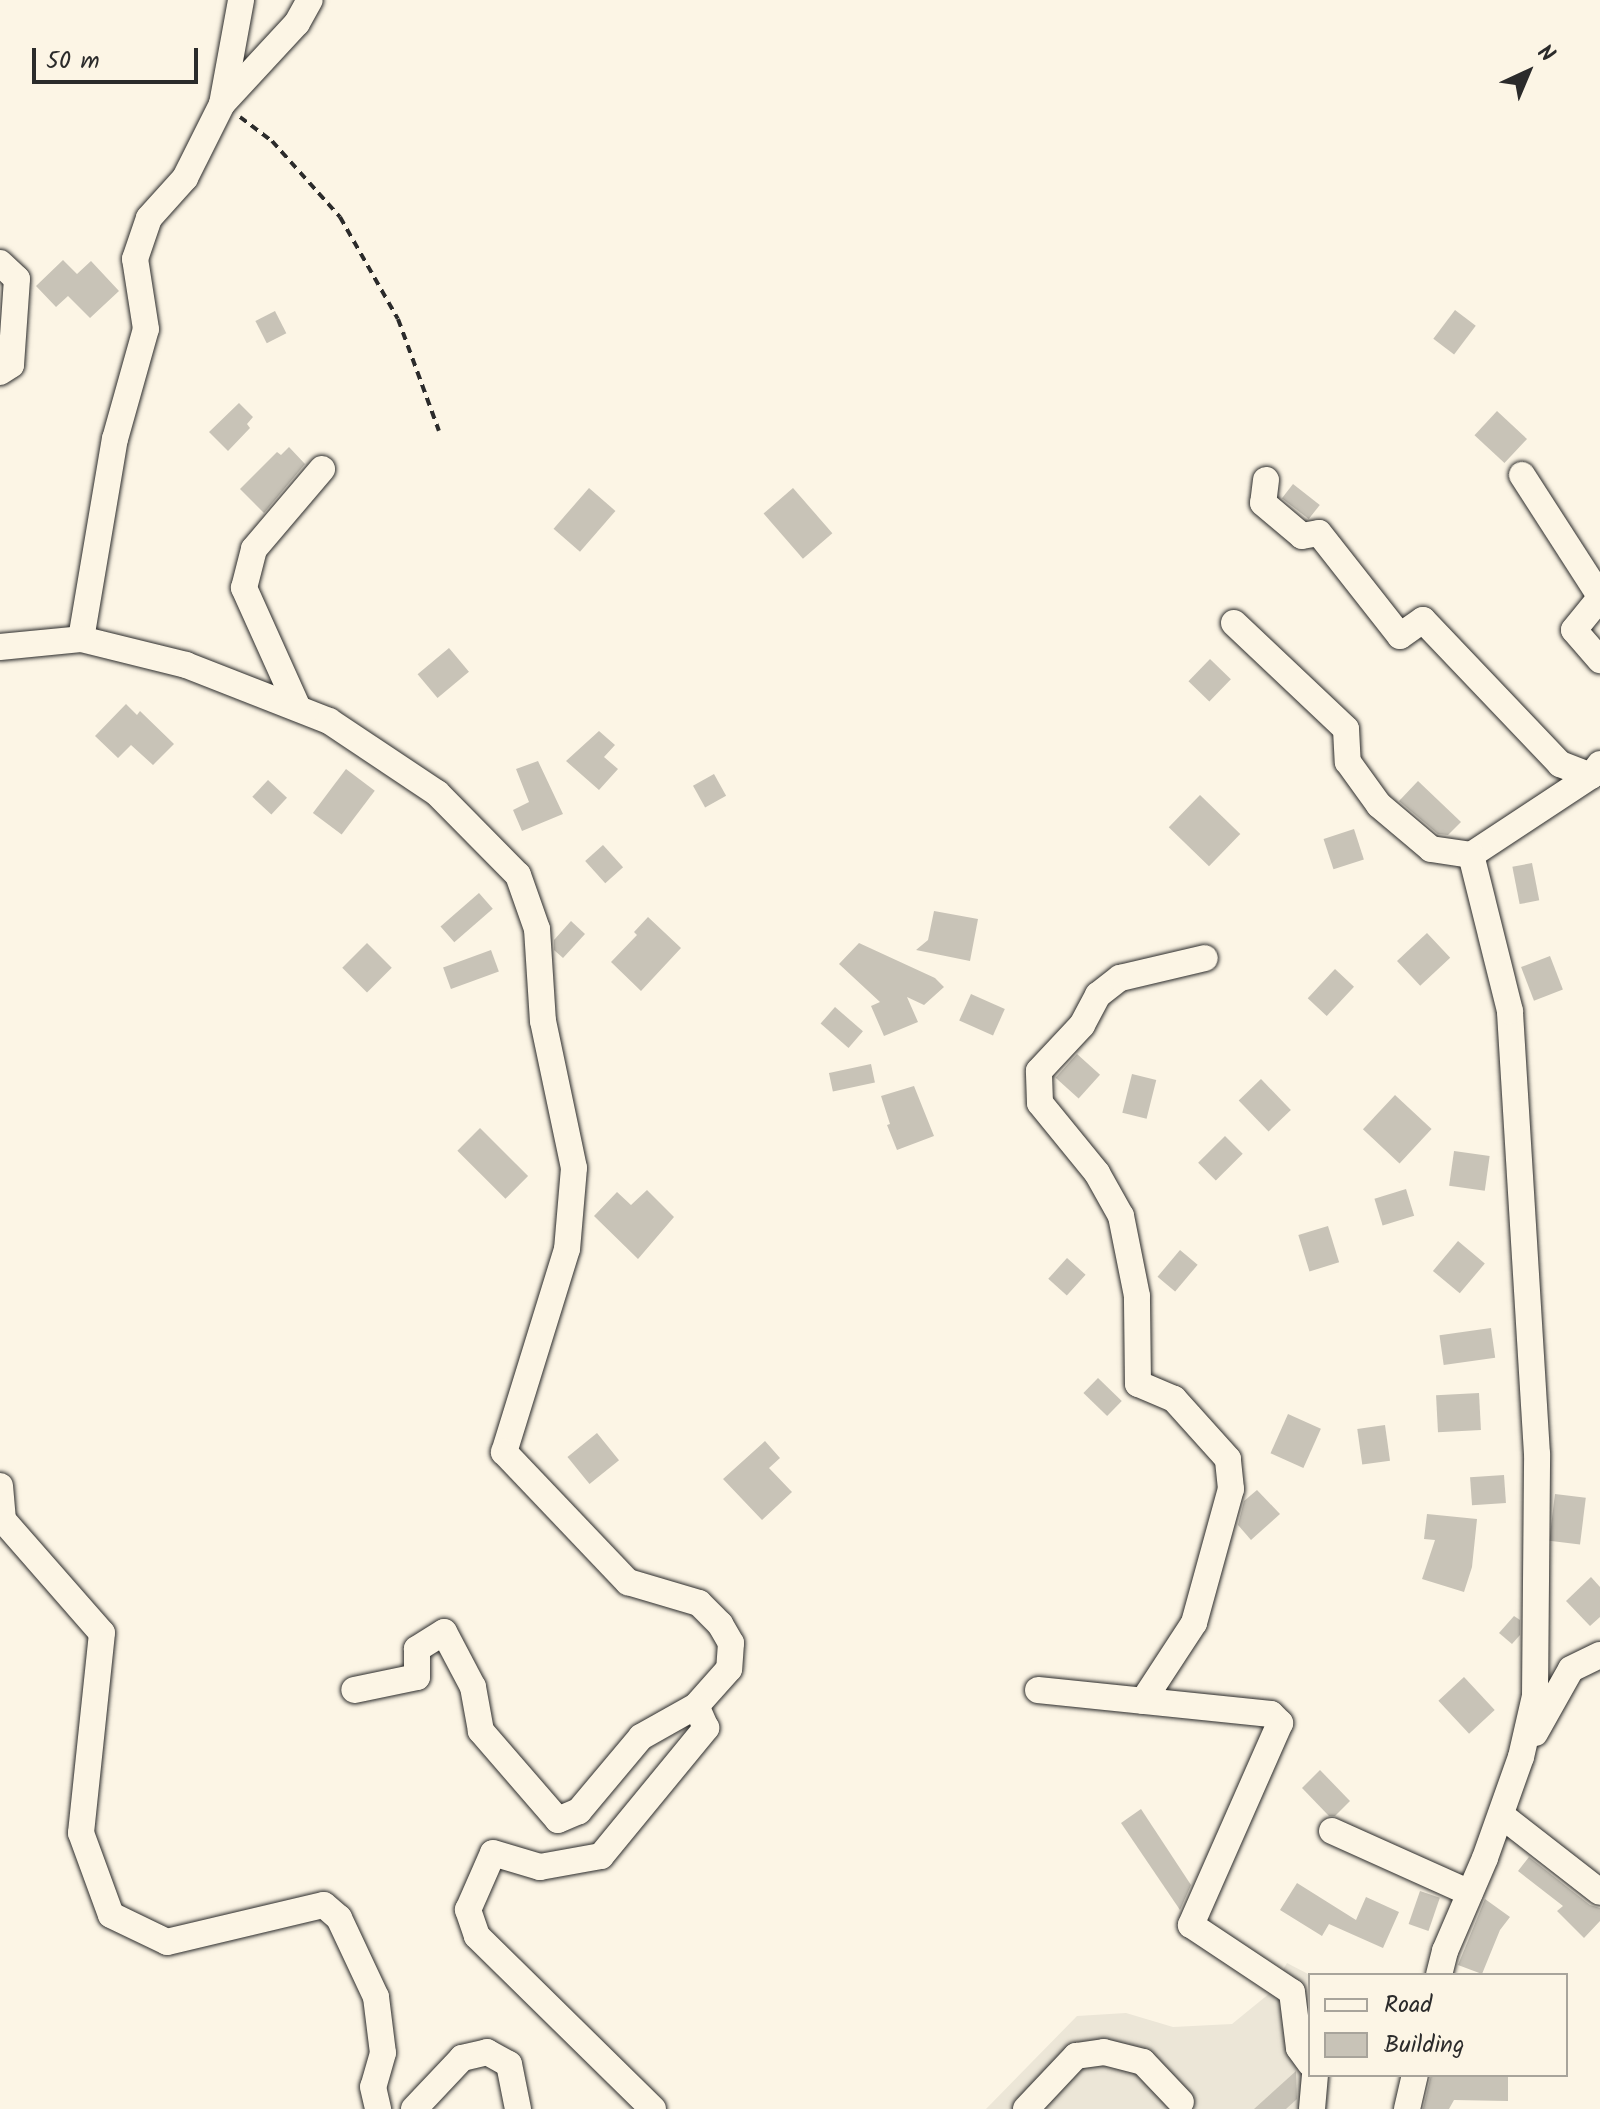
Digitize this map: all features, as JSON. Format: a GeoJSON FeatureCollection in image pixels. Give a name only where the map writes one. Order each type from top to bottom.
{"type":"FeatureCollection","features":[{"type":"Feature","properties":{"kind":"street"},"geometry":{"type":"LineString","coordinates":[[81,639],[115,439],[146,329],[135,259],[149,218],[185,178],[222,104],[241,0]]}},
{"type":"Feature","properties":{"kind":"street"},"geometry":{"type":"LineString","coordinates":[[222,104],[297,23],[310,0]]}},
{"type":"Feature","properties":{"kind":"street"},"geometry":{"type":"LineString","coordinates":[[0,263],[17,279],[11,365],[0,372]]}},
{"type":"Feature","properties":{"kind":"street"},"geometry":{"type":"LineString","coordinates":[[298,708],[244,588],[254,549],[322,469]]}},
{"type":"Feature","properties":{"kind":"street"},"geometry":{"type":"LineString","coordinates":[[1522,475],[1600,597],[1574,630],[1600,660]]}},
{"type":"Feature","properties":{"kind":"street"},"geometry":{"type":"LineString","coordinates":[[1266,480],[1263,503],[1302,536],[1319,533],[1400,636],[1423,620],[1560,764],[1595,770]]}},
{"type":"Feature","properties":{"kind":"street"},"geometry":{"type":"LineString","coordinates":[[1234,623],[1346,729],[1348,762],[1379,805],[1431,849],[1471,855],[1595,770]]}},
{"type":"Feature","properties":{"kind":"street"},"geometry":{"type":"LineString","coordinates":[[0,647],[81,639],[186,665],[329,721],[437,793],[518,875],[537,929],[543,1021],[574,1168],[567,1249],[504,1452],[628,1582],[699,1603],[720,1624],[731,1643],[729,1669],[696,1706],[641,1737],[579,1811],[558,1820],[481,1731],[473,1687],[444,1632],[417,1649],[417,1677],[354,1690]]}},
{"type":"Feature","properties":{"kind":"street"},"geometry":{"type":"LineString","coordinates":[[1440,1973],[1445,1951],[1501,1815],[1521,1757],[1535,1696],[1537,1454],[1510,1011],[1471,855]]}},
{"type":"Feature","properties":{"kind":"street"},"geometry":{"type":"LineString","coordinates":[[1143,1701],[1194,1623],[1231,1489],[1228,1459],[1174,1399],[1138,1384],[1137,1296],[1121,1216],[1097,1173],[1040,1103],[1039,1071],[1082,1025],[1098,995],[1120,978],[1205,958]]}},
{"type":"Feature","properties":{"kind":"street"},"geometry":{"type":"LineString","coordinates":[[0,1486],[3,1520],[102,1633],[81,1833],[111,1915],[167,1942],[324,1905],[339,1918],[376,1997],[383,2053],[373,2087],[378,2109]]}},
{"type":"Feature","properties":{"kind":"street"},"geometry":{"type":"LineString","coordinates":[[1521,1757],[1571,1669],[1600,1655]]}},
{"type":"Feature","properties":{"kind":"street"},"geometry":{"type":"LineString","coordinates":[[1038,1690],[1271,1714],[1280,1723],[1191,1925],[1292,1992],[1299,2048],[1308,2060]]}},
{"type":"Feature","properties":{"kind":"street"},"geometry":{"type":"LineString","coordinates":[[653,2109],[477,1936],[468,1910],[493,1853],[540,1867],[601,1856],[706,1728],[696,1706]]}},
{"type":"Feature","properties":{"kind":"street"},"geometry":{"type":"LineString","coordinates":[[1501,1815],[1600,1892]]}},
{"type":"Feature","properties":{"kind":"street"},"geometry":{"type":"LineString","coordinates":[[1332,1831],[1470,1893]]}},
{"type":"Feature","properties":{"kind":"street"},"geometry":{"type":"LineString","coordinates":[[414,2109],[462,2058],[487,2052],[509,2064],[518,2109]]}},
{"type":"Feature","properties":{"kind":"street"},"geometry":{"type":"LineString","coordinates":[[1026,2109],[1076,2056],[1104,2052],[1143,2062],[1181,2102]]}},
{"type":"Feature","properties":{"kind":"street"},"geometry":{"type":"LineString","coordinates":[[1312,2109],[1315,2077]]}},
{"type":"Feature","properties":{"kind":"street"},"geometry":{"type":"LineString","coordinates":[[1407,2109],[1415,2077]]}},
{"type":"Feature","properties":{"kind":"path"},"geometry":{"type":"LineString","coordinates":[[222,104],[272,141],[340,217],[398,319],[439,431]]}},
{"type":"Feature","properties":{"kind":"shaded area"},"geometry":{"type":"Polygon","coordinates":[[[1287,1963],[1308,1974],[1308,2077],[1332,2077],[1327,2109],[986,2109],[1077,2016],[1126,2013],[1173,2027],[1232,2024],[1270,1993],[1287,1963]]]}},
{"type":"Feature","properties":{"kind":"building"},"geometry":{"type":"Polygon","coordinates":[[[63,260],[77,274],[91,261],[119,291],[90,318],[68,296],[56,307],[36,286],[63,260]]]}},
{"type":"Feature","properties":{"kind":"building"},"geometry":{"type":"Polygon","coordinates":[[[1455,310],[1476,326],[1454,354],[1433,339],[1455,310]]]}},
{"type":"Feature","properties":{"kind":"building"},"geometry":{"type":"Polygon","coordinates":[[[275,311],[286,333],[267,343],[255,321],[275,311]]]}},
{"type":"Feature","properties":{"kind":"building"},"geometry":{"type":"Polygon","coordinates":[[[239,403],[253,417],[247,424],[250,428],[228,451],[209,432],[239,403]]]}},
{"type":"Feature","properties":{"kind":"building"},"geometry":{"type":"Polygon","coordinates":[[[1497,411],[1527,439],[1504,463],[1474,435],[1497,411]]]}},
{"type":"Feature","properties":{"kind":"building"},"geometry":{"type":"Polygon","coordinates":[[[289,447],[305,464],[264,513],[240,489],[277,452],[281,455],[289,447]]]}},
{"type":"Feature","properties":{"kind":"building"},"geometry":{"type":"Polygon","coordinates":[[[1293,484],[1320,505],[1309,519],[1282,498],[1293,484]]]}},
{"type":"Feature","properties":{"kind":"building"},"geometry":{"type":"Polygon","coordinates":[[[589,488],[615,511],[580,552],[554,529],[589,488]]]}},
{"type":"Feature","properties":{"kind":"building"},"geometry":{"type":"Polygon","coordinates":[[[793,488],[832,533],[803,559],[764,514],[793,488]]]}},
{"type":"Feature","properties":{"kind":"building"},"geometry":{"type":"Polygon","coordinates":[[[449,648],[469,672],[438,698],[418,674],[449,648]]]}},
{"type":"Feature","properties":{"kind":"building"},"geometry":{"type":"Polygon","coordinates":[[[1210,659],[1231,679],[1209,701],[1188,681],[1210,659]]]}},
{"type":"Feature","properties":{"kind":"building"},"geometry":{"type":"Polygon","coordinates":[[[126,704],[137,715],[140,711],[174,744],[153,765],[131,745],[118,758],[95,736],[126,704]]]}},
{"type":"Feature","properties":{"kind":"building"},"geometry":{"type":"Polygon","coordinates":[[[599,731],[615,745],[604,757],[618,769],[599,790],[566,761],[599,731]]]}},
{"type":"Feature","properties":{"kind":"building"},"geometry":{"type":"Polygon","coordinates":[[[538,761],[563,814],[522,831],[513,810],[529,802],[516,769],[538,761]]]}},
{"type":"Feature","properties":{"kind":"building"},"geometry":{"type":"Polygon","coordinates":[[[346,769],[375,791],[342,835],[313,813],[346,769]]]}},
{"type":"Feature","properties":{"kind":"building"},"geometry":{"type":"Polygon","coordinates":[[[714,774],[726,796],[705,808],[693,786],[714,774]]]}},
{"type":"Feature","properties":{"kind":"building"},"geometry":{"type":"Polygon","coordinates":[[[268,780],[287,798],[271,815],[252,797],[268,780]]]}},
{"type":"Feature","properties":{"kind":"building"},"geometry":{"type":"Polygon","coordinates":[[[1418,781],[1461,822],[1448,835],[1438,834],[1399,801],[1418,781]]]}},
{"type":"Feature","properties":{"kind":"building"},"geometry":{"type":"Polygon","coordinates":[[[1200,795],[1240,834],[1209,866],[1169,827],[1200,795]]]}},
{"type":"Feature","properties":{"kind":"building"},"geometry":{"type":"Polygon","coordinates":[[[1354,829],[1364,859],[1333,869],[1324,839],[1354,829]]]}},
{"type":"Feature","properties":{"kind":"building"},"geometry":{"type":"Polygon","coordinates":[[[603,845],[623,867],[605,883],[585,861],[603,845]]]}},
{"type":"Feature","properties":{"kind":"building"},"geometry":{"type":"Polygon","coordinates":[[[1532,863],[1539,900],[1520,904],[1512,867],[1532,863]]]}},
{"type":"Feature","properties":{"kind":"building"},"geometry":{"type":"Polygon","coordinates":[[[479,893],[493,909],[454,942],[441,926],[479,893]]]}},
{"type":"Feature","properties":{"kind":"building"},"geometry":{"type":"Polygon","coordinates":[[[934,911],[978,919],[970,961],[916,950],[928,940],[934,911]]]}},
{"type":"Feature","properties":{"kind":"building"},"geometry":{"type":"Polygon","coordinates":[[[648,917],[681,948],[641,991],[611,962],[637,935],[634,932],[648,917]]]}},
{"type":"Feature","properties":{"kind":"building"},"geometry":{"type":"Polygon","coordinates":[[[571,921],[585,934],[563,958],[554,950],[554,940],[571,921]]]}},
{"type":"Feature","properties":{"kind":"building"},"geometry":{"type":"Polygon","coordinates":[[[1427,933],[1450,958],[1420,986],[1397,961],[1427,933]]]}},
{"type":"Feature","properties":{"kind":"building"},"geometry":{"type":"Polygon","coordinates":[[[367,943],[392,968],[367,992],[342,968],[367,943]]]}},
{"type":"Feature","properties":{"kind":"building"},"geometry":{"type":"Polygon","coordinates":[[[859,943],[935,978],[944,987],[924,1005],[907,997],[918,1022],[884,1036],[871,1006],[880,1002],[839,964],[859,943]]]}},
{"type":"Feature","properties":{"kind":"building"},"geometry":{"type":"Polygon","coordinates":[[[491,950],[499,972],[451,989],[443,967],[491,950]]]}},
{"type":"Feature","properties":{"kind":"building"},"geometry":{"type":"Polygon","coordinates":[[[1550,956],[1563,990],[1534,1001],[1521,967],[1550,956]]]}},
{"type":"Feature","properties":{"kind":"building"},"geometry":{"type":"Polygon","coordinates":[[[1335,969],[1354,987],[1327,1016],[1308,998],[1335,969]]]}},
{"type":"Feature","properties":{"kind":"building"},"geometry":{"type":"Polygon","coordinates":[[[971,994],[1005,1009],[993,1036],[959,1020],[971,994]]]}},
{"type":"Feature","properties":{"kind":"building"},"geometry":{"type":"Polygon","coordinates":[[[835,1007],[863,1031],[848,1048],[821,1024],[835,1007]]]}},
{"type":"Feature","properties":{"kind":"building"},"geometry":{"type":"Polygon","coordinates":[[[1077,1054],[1100,1075],[1079,1099],[1056,1078],[1077,1054]]]}},
{"type":"Feature","properties":{"kind":"building"},"geometry":{"type":"Polygon","coordinates":[[[871,1064],[875,1083],[833,1092],[829,1073],[871,1064]]]}},
{"type":"Feature","properties":{"kind":"building"},"geometry":{"type":"Polygon","coordinates":[[[1132,1074],[1156,1080],[1147,1119],[1122,1113],[1132,1074]]]}},
{"type":"Feature","properties":{"kind":"building"},"geometry":{"type":"Polygon","coordinates":[[[1261,1079],[1291,1110],[1269,1131],[1239,1101],[1261,1079]]]}},
{"type":"Feature","properties":{"kind":"building"},"geometry":{"type":"Polygon","coordinates":[[[914,1086],[934,1136],[897,1150],[887,1125],[890,1124],[881,1096],[914,1086]]]}},
{"type":"Feature","properties":{"kind":"building"},"geometry":{"type":"Polygon","coordinates":[[[1395,1095],[1432,1129],[1400,1163],[1363,1129],[1395,1095]]]}},
{"type":"Feature","properties":{"kind":"building"},"geometry":{"type":"Polygon","coordinates":[[[480,1128],[528,1176],[505,1199],[457,1151],[480,1128]]]}},
{"type":"Feature","properties":{"kind":"building"},"geometry":{"type":"Polygon","coordinates":[[[1225,1136],[1243,1154],[1216,1181],[1198,1163],[1225,1136]]]}},
{"type":"Feature","properties":{"kind":"building"},"geometry":{"type":"Polygon","coordinates":[[[1454,1151],[1490,1156],[1485,1191],[1449,1186],[1454,1151]]]}},
{"type":"Feature","properties":{"kind":"building"},"geometry":{"type":"Polygon","coordinates":[[[1406,1189],[1414,1216],[1383,1225],[1374,1199],[1406,1189]]]}},
{"type":"Feature","properties":{"kind":"building"},"geometry":{"type":"Polygon","coordinates":[[[647,1190],[674,1217],[638,1259],[594,1216],[617,1192],[631,1205],[647,1190]]]}},
{"type":"Feature","properties":{"kind":"building"},"geometry":{"type":"Polygon","coordinates":[[[1328,1226],[1339,1262],[1309,1271],[1298,1235],[1328,1226]]]}},
{"type":"Feature","properties":{"kind":"building"},"geometry":{"type":"Polygon","coordinates":[[[1458,1241],[1485,1263],[1460,1293],[1433,1271],[1458,1241]]]}},
{"type":"Feature","properties":{"kind":"building"},"geometry":{"type":"Polygon","coordinates":[[[1180,1250],[1198,1265],[1175,1292],[1158,1277],[1180,1250]]]}},
{"type":"Feature","properties":{"kind":"building"},"geometry":{"type":"Polygon","coordinates":[[[1067,1258],[1086,1275],[1067,1296],[1048,1279],[1067,1258]]]}},
{"type":"Feature","properties":{"kind":"building"},"geometry":{"type":"Polygon","coordinates":[[[1491,1328],[1495,1358],[1444,1365],[1440,1335],[1491,1328]]]}},
{"type":"Feature","properties":{"kind":"building"},"geometry":{"type":"Polygon","coordinates":[[[1098,1378],[1122,1401],[1107,1416],[1083,1393],[1098,1378]]]}},
{"type":"Feature","properties":{"kind":"building"},"geometry":{"type":"Polygon","coordinates":[[[1479,1393],[1481,1430],[1438,1432],[1436,1395],[1479,1393]]]}},
{"type":"Feature","properties":{"kind":"building"},"geometry":{"type":"Polygon","coordinates":[[[1288,1414],[1321,1429],[1303,1468],[1271,1453],[1288,1414]]]}},
{"type":"Feature","properties":{"kind":"building"},"geometry":{"type":"Polygon","coordinates":[[[1385,1425],[1390,1461],[1362,1465],[1357,1429],[1385,1425]]]}},
{"type":"Feature","properties":{"kind":"building"},"geometry":{"type":"Polygon","coordinates":[[[597,1433],[619,1460],[589,1484],[567,1457],[597,1433]]]}},
{"type":"Feature","properties":{"kind":"building"},"geometry":{"type":"Polygon","coordinates":[[[765,1441],[780,1458],[769,1468],[792,1492],[762,1520],[723,1479],[765,1441]]]}},
{"type":"Feature","properties":{"kind":"building"},"geometry":{"type":"Polygon","coordinates":[[[1504,1475],[1506,1503],[1472,1505],[1470,1477],[1504,1475]]]}},
{"type":"Feature","properties":{"kind":"building"},"geometry":{"type":"Polygon","coordinates":[[[1257,1490],[1280,1514],[1251,1540],[1238,1525],[1244,1501],[1257,1490]]]}},
{"type":"Feature","properties":{"kind":"building"},"geometry":{"type":"Polygon","coordinates":[[[1555,1494],[1586,1498],[1580,1544],[1549,1541],[1555,1494]]]}},
{"type":"Feature","properties":{"kind":"building"},"geometry":{"type":"Polygon","coordinates":[[[1427,1514],[1477,1519],[1472,1567],[1464,1592],[1422,1579],[1435,1540],[1424,1539],[1427,1514]]]}},
{"type":"Feature","properties":{"kind":"building"},"geometry":{"type":"Polygon","coordinates":[[[1591,1577],[1600,1587],[1600,1617],[1590,1626],[1566,1601],[1591,1577]]]}},
{"type":"Feature","properties":{"kind":"building"},"geometry":{"type":"Polygon","coordinates":[[[1514,1616],[1520,1620],[1520,1635],[1512,1644],[1499,1633],[1514,1616]]]}},
{"type":"Feature","properties":{"kind":"building"},"geometry":{"type":"Polygon","coordinates":[[[1464,1677],[1495,1710],[1469,1734],[1438,1701],[1464,1677]]]}},
{"type":"Feature","properties":{"kind":"building"},"geometry":{"type":"Polygon","coordinates":[[[1320,1770],[1350,1801],[1335,1816],[1329,1816],[1302,1788],[1320,1770]]]}},
{"type":"Feature","properties":{"kind":"building"},"geometry":{"type":"Polygon","coordinates":[[[1141,1809],[1191,1885],[1180,1910],[1121,1823],[1141,1809]]]}},
{"type":"Feature","properties":{"kind":"building"},"geometry":{"type":"Polygon","coordinates":[[[1529,1857],[1590,1905],[1600,1908],[1600,1921],[1584,1938],[1557,1911],[1563,1906],[1518,1871],[1529,1857]]]}},
{"type":"Feature","properties":{"kind":"building"},"geometry":{"type":"Polygon","coordinates":[[[1297,1883],[1356,1920],[1366,1897],[1399,1912],[1383,1948],[1329,1924],[1322,1936],[1280,1910],[1297,1883]]]}},
{"type":"Feature","properties":{"kind":"building"},"geometry":{"type":"Polygon","coordinates":[[[1420,1891],[1440,1898],[1428,1931],[1409,1924],[1420,1891]]]}},
{"type":"Feature","properties":{"kind":"building"},"geometry":{"type":"Polygon","coordinates":[[[1485,1899],[1510,1917],[1500,1930],[1482,1973],[1458,1965],[1485,1899]]]}},
{"type":"Feature","properties":{"kind":"building"},"geometry":{"type":"Polygon","coordinates":[[[1296,2071],[1297,2099],[1286,2109],[1254,2109],[1296,2071]]]}},
{"type":"Feature","properties":{"kind":"building"},"geometry":{"type":"Polygon","coordinates":[[[1431,2077],[1508,2077],[1508,2101],[1454,2100],[1449,2109],[1423,2109],[1431,2077]]]}}]}
